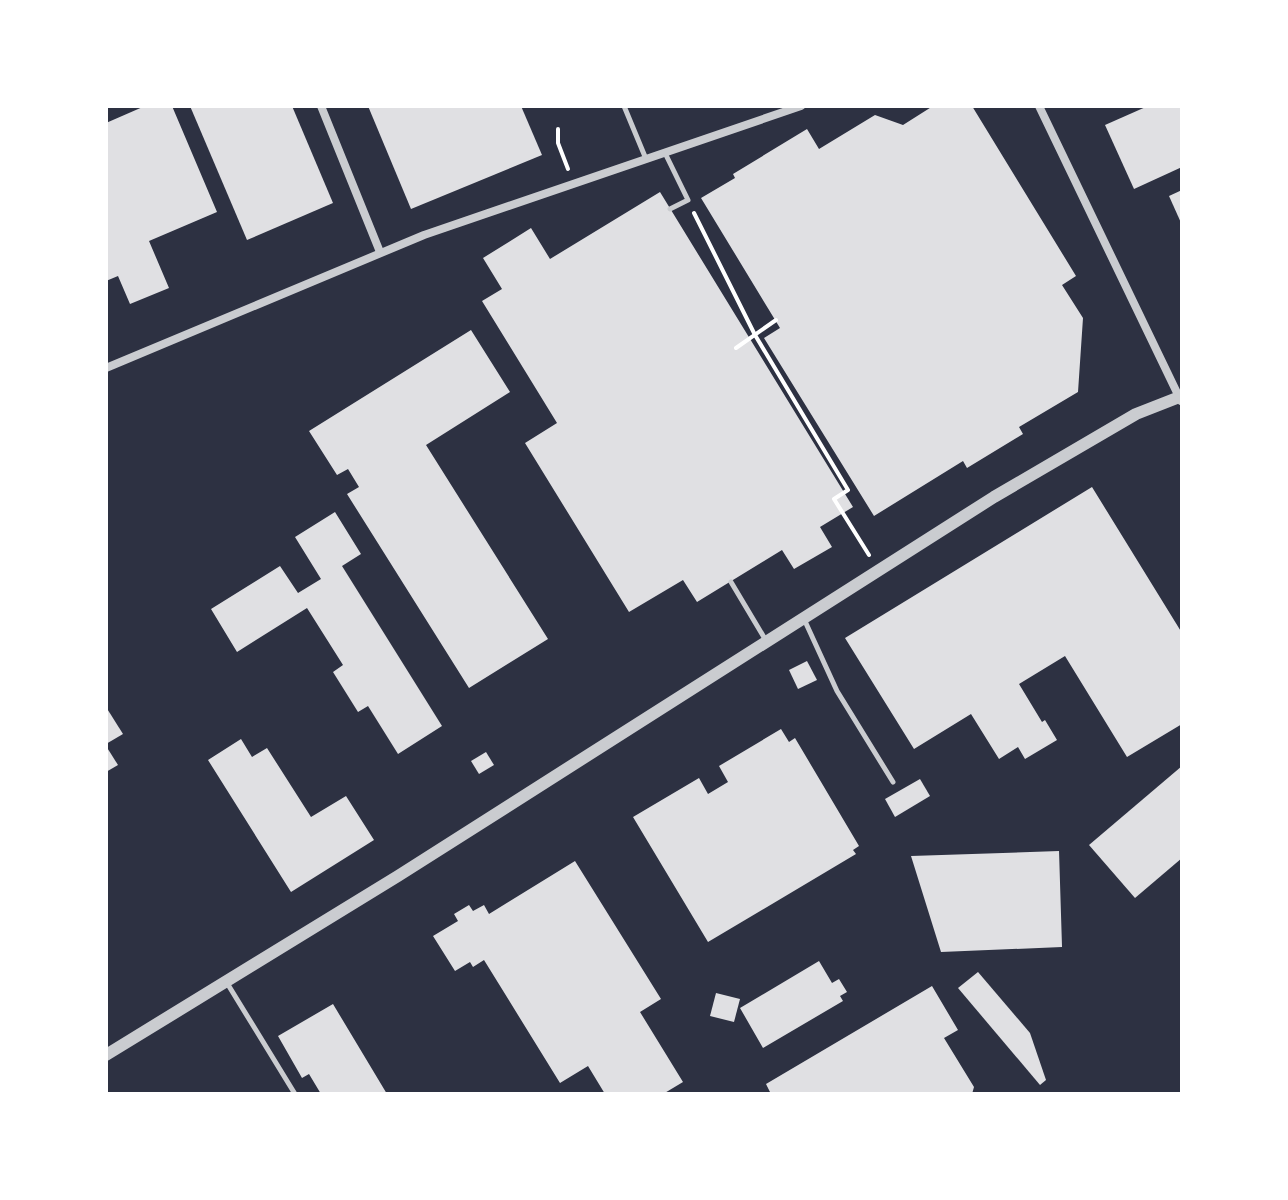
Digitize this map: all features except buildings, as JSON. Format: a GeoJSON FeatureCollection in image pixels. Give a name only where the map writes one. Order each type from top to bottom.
{"type":"FeatureCollection","features":[{"type":"Feature","properties":{"kind":"street"},"geometry":{"type":"LineString","coordinates":[[321,106],[380,252]]}},
{"type":"Feature","properties":{"kind":"street"},"geometry":{"type":"LineString","coordinates":[[106,368],[380,252],[801,106]]}},
{"type":"Feature","properties":{"kind":"street"},"geometry":{"type":"LineString","coordinates":[[106,1055],[227,982],[994,497],[1122,422],[1181,398],[1039,106]]}},
{"type":"Feature","properties":{"kind":"lane"},"geometry":{"type":"LineString","coordinates":[[624,106],[646,159]]}},
{"type":"Feature","properties":{"kind":"lane"},"geometry":{"type":"LineString","coordinates":[[664,153],[688,200],[670,209]]}},
{"type":"Feature","properties":{"kind":"lane"},"geometry":{"type":"LineString","coordinates":[[731,582],[767,641]]}},
{"type":"Feature","properties":{"kind":"lane"},"geometry":{"type":"LineString","coordinates":[[803,618],[837,691],[893,782]]}},
{"type":"Feature","properties":{"kind":"lane"},"geometry":{"type":"LineString","coordinates":[[227,982],[295,1094]]}},
{"type":"Feature","properties":{"kind":"path"},"geometry":{"type":"LineString","coordinates":[[558,129],[558,143],[573,183]]}},
{"type":"Feature","properties":{"kind":"path"},"geometry":{"type":"LineString","coordinates":[[688,200],[755,335],[848,490],[834,499],[878,571]]}},
{"type":"Feature","properties":{"kind":"path"},"geometry":{"type":"LineString","coordinates":[[736,348],[776,320]]}}]}
